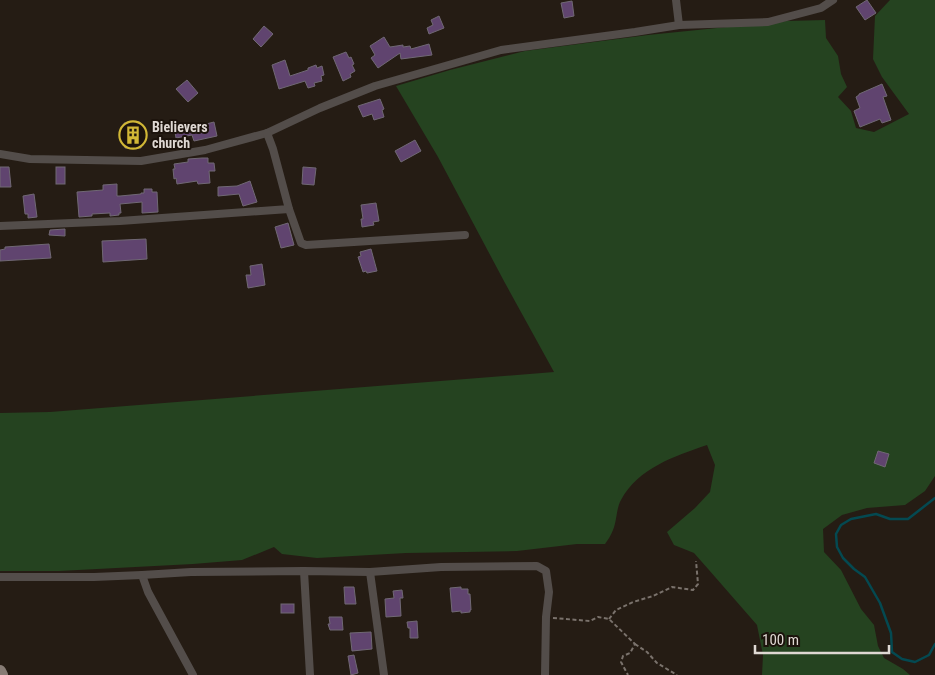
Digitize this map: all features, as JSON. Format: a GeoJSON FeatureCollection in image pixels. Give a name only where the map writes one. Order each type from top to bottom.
{"type":"FeatureCollection","features":[{"type":"Feature","properties":{"kind":"main road"},"geometry":{"type":"LineString","coordinates":[[0,671],[2,675]]}},
{"type":"Feature","properties":{"kind":"street"},"geometry":{"type":"LineString","coordinates":[[676,0],[679,25]]}},
{"type":"Feature","properties":{"kind":"street"},"geometry":{"type":"LineString","coordinates":[[0,154],[30,159],[141,161],[205,150],[267,133],[320,108],[375,86],[501,50],[679,25],[768,22],[821,8],[833,0]]}},
{"type":"Feature","properties":{"kind":"street"},"geometry":{"type":"LineString","coordinates":[[267,133],[289,209],[301,242],[306,245],[466,235]]}},
{"type":"Feature","properties":{"kind":"street"},"geometry":{"type":"LineString","coordinates":[[0,226],[120,221],[289,209]]}},
{"type":"Feature","properties":{"kind":"street"},"geometry":{"type":"LineString","coordinates":[[0,577],[94,577],[191,572],[370,572],[441,567],[536,566],[546,571],[549,592],[546,617],[545,675]]}},
{"type":"Feature","properties":{"kind":"street"},"geometry":{"type":"LineString","coordinates":[[304,571],[310,675]]}},
{"type":"Feature","properties":{"kind":"street"},"geometry":{"type":"LineString","coordinates":[[370,572],[384,675]]}},
{"type":"Feature","properties":{"kind":"street"},"geometry":{"type":"LineString","coordinates":[[142,575],[148,592],[193,675]]}},
{"type":"Feature","properties":{"kind":"path"},"geometry":{"type":"LineString","coordinates":[[609,619],[616,610],[632,602],[654,596],[672,588],[694,590],[698,584],[696,561]]}},
{"type":"Feature","properties":{"kind":"path"},"geometry":{"type":"LineString","coordinates":[[546,617],[590,621],[598,617],[609,619],[657,663],[677,675]]}},
{"type":"Feature","properties":{"kind":"path"},"geometry":{"type":"LineString","coordinates":[[628,675],[622,662],[622,656],[630,653],[635,644]]}},
{"type":"Feature","properties":{"kind":"green space"},"geometry":{"type":"Polygon","coordinates":[[[890,0],[935,0],[935,476],[925,491],[905,505],[867,508],[842,515],[823,529],[824,552],[841,570],[861,609],[874,625],[878,646],[884,658],[910,675],[762,675],[763,655],[757,625],[694,553],[674,545],[667,532],[710,492],[715,465],[707,445],[670,459],[647,471],[637,479],[621,500],[614,526],[605,544],[577,544],[517,551],[406,553],[317,558],[282,554],[274,547],[242,560],[59,571],[0,571],[0,413],[50,412],[554,372],[438,157],[396,86],[525,51],[648,35],[787,21],[825,20],[826,38],[838,56],[841,74],[847,87],[838,97],[851,111],[856,128],[874,132],[909,114],[882,77],[873,59],[875,16],[890,0]]]}},
{"type":"Feature","properties":{"kind":"building"},"geometry":{"type":"Polygon","coordinates":[[[867,0],[876,13],[865,20],[856,7],[867,0]]]}},
{"type":"Feature","properties":{"kind":"building"},"geometry":{"type":"Polygon","coordinates":[[[572,1],[574,16],[564,18],[561,3],[572,1]]]}},
{"type":"Feature","properties":{"kind":"building"},"geometry":{"type":"Polygon","coordinates":[[[439,16],[444,28],[429,34],[427,28],[433,25],[431,20],[439,16]]]}},
{"type":"Feature","properties":{"kind":"building"},"geometry":{"type":"Polygon","coordinates":[[[264,26],[273,34],[261,47],[253,39],[264,26]]]}},
{"type":"Feature","properties":{"kind":"building"},"geometry":{"type":"Polygon","coordinates":[[[384,37],[390,47],[403,45],[403,47],[410,46],[411,49],[429,44],[432,55],[401,59],[400,53],[378,68],[371,58],[375,55],[370,46],[384,37]]]}},
{"type":"Feature","properties":{"kind":"building"},"geometry":{"type":"Polygon","coordinates":[[[346,52],[349,58],[351,57],[355,71],[350,74],[351,77],[343,81],[333,57],[346,52]]]}},
{"type":"Feature","properties":{"kind":"building"},"geometry":{"type":"Polygon","coordinates":[[[285,60],[290,76],[316,65],[317,68],[322,66],[324,75],[321,76],[322,81],[314,83],[315,86],[308,88],[305,81],[279,89],[272,65],[285,60]]]}},
{"type":"Feature","properties":{"kind":"building"},"geometry":{"type":"Polygon","coordinates":[[[187,80],[198,93],[188,102],[176,89],[187,80]]]}},
{"type":"Feature","properties":{"kind":"building"},"geometry":{"type":"Polygon","coordinates":[[[882,84],[887,96],[883,97],[891,120],[882,123],[880,119],[860,127],[854,111],[860,108],[856,97],[882,84]]]}},
{"type":"Feature","properties":{"kind":"building"},"geometry":{"type":"Polygon","coordinates":[[[380,99],[384,109],[382,110],[384,117],[374,120],[372,114],[363,117],[358,106],[380,99]]]}},
{"type":"Feature","properties":{"kind":"building","name":"Bielievers church"},"geometry":{"type":"Polygon","coordinates":[[[140,122],[141,148],[125,148],[124,123],[140,122]]]}},
{"type":"Feature","properties":{"kind":"building"},"geometry":{"type":"Polygon","coordinates":[[[214,122],[217,136],[194,141],[192,135],[176,138],[175,132],[214,122]]]}},
{"type":"Feature","properties":{"kind":"building"},"geometry":{"type":"Polygon","coordinates":[[[415,140],[421,151],[401,162],[395,151],[415,140]]]}},
{"type":"Feature","properties":{"kind":"building"},"geometry":{"type":"Polygon","coordinates":[[[208,158],[208,163],[214,163],[215,171],[209,171],[210,183],[198,184],[197,181],[177,184],[176,178],[174,179],[174,164],[188,162],[188,159],[208,158]]]}},
{"type":"Feature","properties":{"kind":"building"},"geometry":{"type":"Polygon","coordinates":[[[0,167],[9,167],[11,187],[0,187],[0,167]]]}},
{"type":"Feature","properties":{"kind":"building"},"geometry":{"type":"Polygon","coordinates":[[[56,167],[65,167],[65,184],[56,184],[56,167]]]}},
{"type":"Feature","properties":{"kind":"building"},"geometry":{"type":"Polygon","coordinates":[[[303,167],[316,168],[314,185],[302,184],[303,167]]]}},
{"type":"Feature","properties":{"kind":"building"},"geometry":{"type":"Polygon","coordinates":[[[250,181],[257,202],[243,206],[239,194],[218,196],[218,187],[237,186],[250,181]]]}},
{"type":"Feature","properties":{"kind":"building"},"geometry":{"type":"Polygon","coordinates":[[[117,184],[117,196],[141,194],[144,193],[144,189],[152,189],[152,192],[157,192],[158,212],[142,213],[142,202],[120,204],[121,213],[119,215],[110,216],[110,213],[79,217],[77,192],[103,190],[103,185],[117,184]]]}},
{"type":"Feature","properties":{"kind":"building"},"geometry":{"type":"Polygon","coordinates":[[[34,194],[37,217],[28,218],[28,214],[25,214],[23,196],[34,194]]]}},
{"type":"Feature","properties":{"kind":"building"},"geometry":{"type":"Polygon","coordinates":[[[376,203],[379,221],[373,222],[374,225],[362,227],[361,205],[376,203]]]}},
{"type":"Feature","properties":{"kind":"building"},"geometry":{"type":"Polygon","coordinates":[[[288,223],[294,245],[281,248],[275,227],[288,223]]]}},
{"type":"Feature","properties":{"kind":"building"},"geometry":{"type":"Polygon","coordinates":[[[65,229],[65,236],[49,235],[50,230],[65,229]]]}},
{"type":"Feature","properties":{"kind":"building"},"geometry":{"type":"Polygon","coordinates":[[[146,239],[147,259],[103,262],[102,241],[146,239]]]}},
{"type":"Feature","properties":{"kind":"building"},"geometry":{"type":"Polygon","coordinates":[[[49,244],[51,258],[0,261],[0,250],[5,249],[5,247],[49,244]]]}},
{"type":"Feature","properties":{"kind":"building"},"geometry":{"type":"Polygon","coordinates":[[[371,249],[377,271],[363,272],[358,257],[361,256],[360,252],[371,249]]]}},
{"type":"Feature","properties":{"kind":"building"},"geometry":{"type":"Polygon","coordinates":[[[262,264],[265,285],[248,288],[246,275],[251,275],[250,266],[262,264]]]}},
{"type":"Feature","properties":{"kind":"building"},"geometry":{"type":"Polygon","coordinates":[[[878,451],[889,454],[885,467],[874,463],[878,451]]]}},
{"type":"Feature","properties":{"kind":"building"},"geometry":{"type":"Polygon","coordinates":[[[344,587],[354,587],[356,604],[345,604],[344,587]]]}},
{"type":"Feature","properties":{"kind":"building"},"geometry":{"type":"Polygon","coordinates":[[[461,587],[461,589],[468,589],[471,610],[470,612],[461,613],[461,611],[452,612],[450,588],[461,587]]]}},
{"type":"Feature","properties":{"kind":"building"},"geometry":{"type":"Polygon","coordinates":[[[402,590],[403,598],[400,598],[401,616],[386,617],[385,599],[394,598],[393,591],[402,590]]]}},
{"type":"Feature","properties":{"kind":"building"},"geometry":{"type":"Polygon","coordinates":[[[281,604],[294,604],[294,613],[281,613],[281,604]]]}},
{"type":"Feature","properties":{"kind":"building"},"geometry":{"type":"Polygon","coordinates":[[[329,617],[342,617],[343,630],[330,630],[328,624],[330,624],[329,617]]]}},
{"type":"Feature","properties":{"kind":"building"},"geometry":{"type":"Polygon","coordinates":[[[417,621],[418,638],[410,638],[410,628],[408,628],[407,622],[417,621]]]}},
{"type":"Feature","properties":{"kind":"building"},"geometry":{"type":"Polygon","coordinates":[[[371,632],[372,649],[352,651],[350,633],[371,632]]]}},
{"type":"Feature","properties":{"kind":"building"},"geometry":{"type":"Polygon","coordinates":[[[354,655],[358,673],[351,675],[348,656],[354,655]]]}},
{"type":"Feature","properties":{"kind":"waterway"},"geometry":{"type":"LineString","coordinates":[[935,498],[908,519],[890,519],[876,514],[851,519],[841,525],[836,534],[837,547],[843,558],[865,577],[880,603],[891,633],[892,652],[902,659],[915,662],[929,655],[935,644]]}},
{"type":"Feature","properties":{"kind":"place","name":"Bielievers church"},"geometry":{"type":"Point","coordinates":[133,135]}}]}
